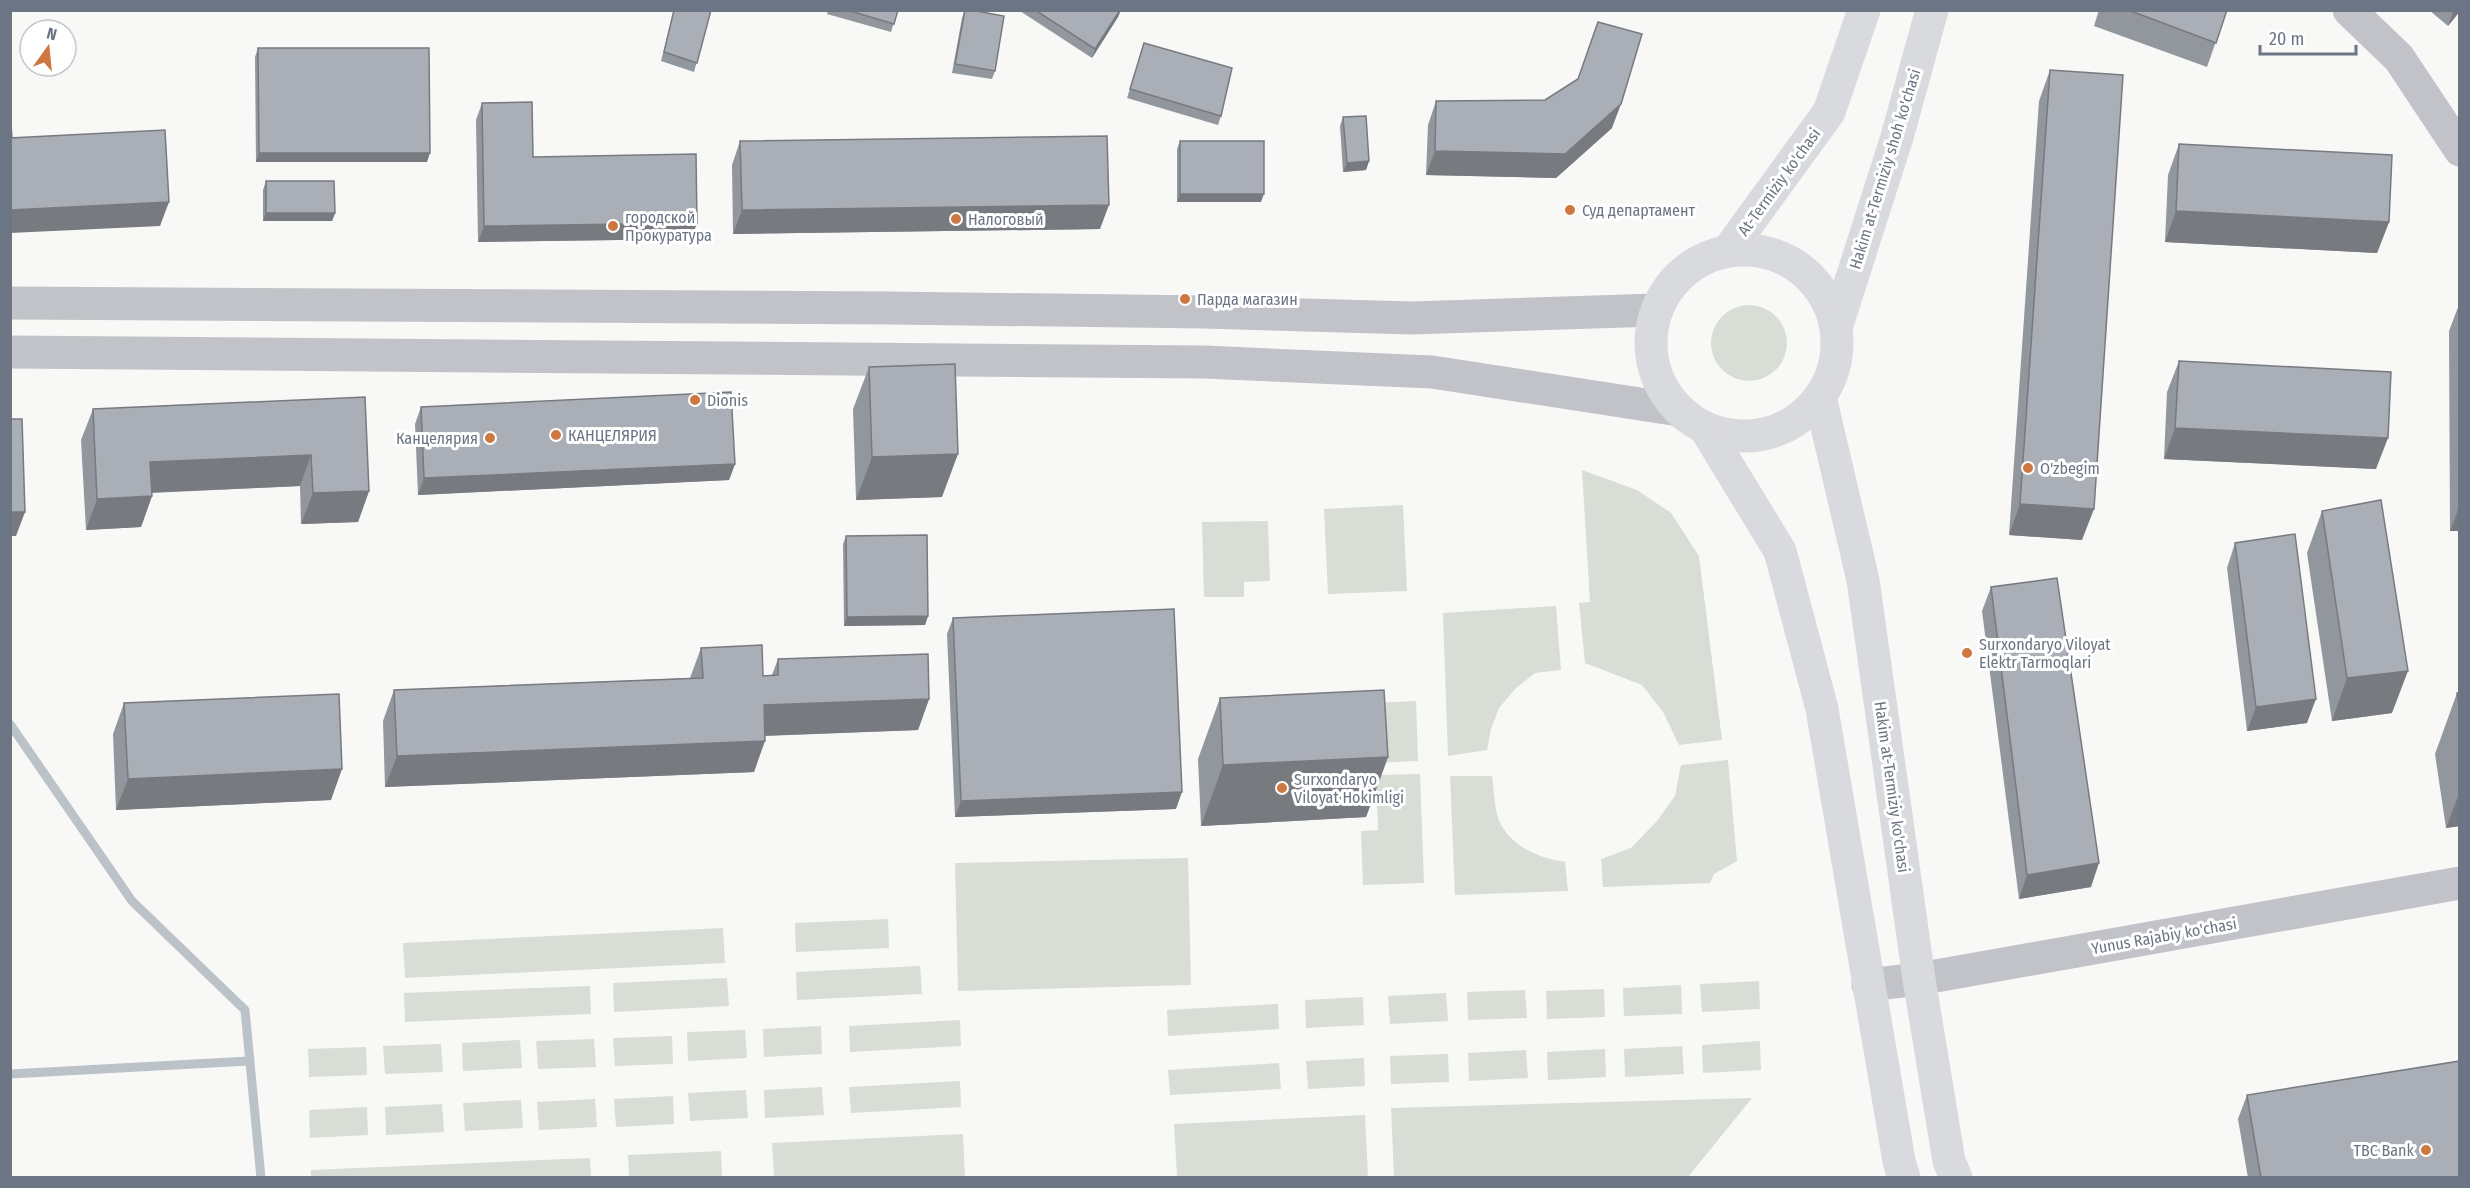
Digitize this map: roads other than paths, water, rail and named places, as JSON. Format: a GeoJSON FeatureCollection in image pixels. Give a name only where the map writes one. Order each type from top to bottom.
{"type":"FeatureCollection","features":[{"type":"Feature","properties":{"kind":"main road","name":"At-Termiziy ko'chasi"},"geometry":{"type":"LineString","coordinates":[[1728,251],[1829,112],[1864,10]]}},
{"type":"Feature","properties":{"kind":"main road","name":"Hakim at-Termiziy shoh ko'chasi"},"geometry":{"type":"LineString","coordinates":[[1836,328],[1897,137],[1932,10]]}},
{"type":"Feature","properties":{"kind":"main road"},"geometry":{"type":"LineString","coordinates":[[1692,419],[1736,436],[1768,433],[1798,419],[1820,397],[1832,375],[1837,352],[1836,328],[1827,300],[1809,277],[1785,260],[1758,251],[1728,251],[1698,262],[1673,282],[1657,310],[1650,336],[1653,363],[1662,389],[1692,419],[1779,551],[1822,710],[1868,985],[1904,1178]]}},
{"type":"Feature","properties":{"kind":"main road","name":"Hakim at-Termiziy ko'chasi"},"geometry":{"type":"LineString","coordinates":[[1820,397],[1863,580],[1918,979],[1949,1161],[1956,1178]]}},
{"type":"Feature","properties":{"kind":"street"},"geometry":{"type":"LineString","coordinates":[[2349,10],[2399,58],[2460,150]]}},
{"type":"Feature","properties":{"kind":"street"},"geometry":{"type":"LineString","coordinates":[[10,303],[878,308],[1204,312],[1412,318],[1657,310]]}},
{"type":"Feature","properties":{"kind":"street"},"geometry":{"type":"LineString","coordinates":[[10,352],[1204,362],[1432,372],[1692,419]]}},
{"type":"Feature","properties":{"kind":"street","name":"Yunus Rajabiy ko'chasi"},"geometry":{"type":"LineString","coordinates":[[1868,985],[1918,979],[2460,883]]}},
{"type":"Feature","properties":{"kind":"waterway"},"geometry":{"type":"LineString","coordinates":[[10,724],[132,901],[245,1010],[261,1178]]}},
{"type":"Feature","properties":{"kind":"waterway"},"geometry":{"type":"LineString","coordinates":[[10,1074],[249,1061]]}},
{"type":"Feature","properties":{"kind":"place","name":"Суд департамент"},"geometry":{"type":"Point","coordinates":[1570,210]}},
{"type":"Feature","properties":{"kind":"place","name":"Налоговый"},"geometry":{"type":"Point","coordinates":[956,219]}},
{"type":"Feature","properties":{"kind":"place","name":"городской Прокуратура"},"geometry":{"type":"Point","coordinates":[613,226]}},
{"type":"Feature","properties":{"kind":"place","name":"Парда магазин"},"geometry":{"type":"Point","coordinates":[1185,299]}},
{"type":"Feature","properties":{"kind":"place","name":"Dionis"},"geometry":{"type":"Point","coordinates":[695,400]}},
{"type":"Feature","properties":{"kind":"place","name":"КАНЦЕЛЯРИЯ"},"geometry":{"type":"Point","coordinates":[556,435]}},
{"type":"Feature","properties":{"kind":"place","name":"Канцелярия"},"geometry":{"type":"Point","coordinates":[490,438]}},
{"type":"Feature","properties":{"kind":"place","name":"O'zbegim"},"geometry":{"type":"Point","coordinates":[2028,468]}},
{"type":"Feature","properties":{"kind":"place","name":"Surxondaryo Viloyat Elektr Tarmoqlari"},"geometry":{"type":"Point","coordinates":[1967,653]}},
{"type":"Feature","properties":{"kind":"place","name":"Surxondaryo Viloyat Hokimligi"},"geometry":{"type":"Point","coordinates":[1282,788]}},
{"type":"Feature","properties":{"kind":"place","name":"TBC Bank"},"geometry":{"type":"Point","coordinates":[2426,1150]}}]}
